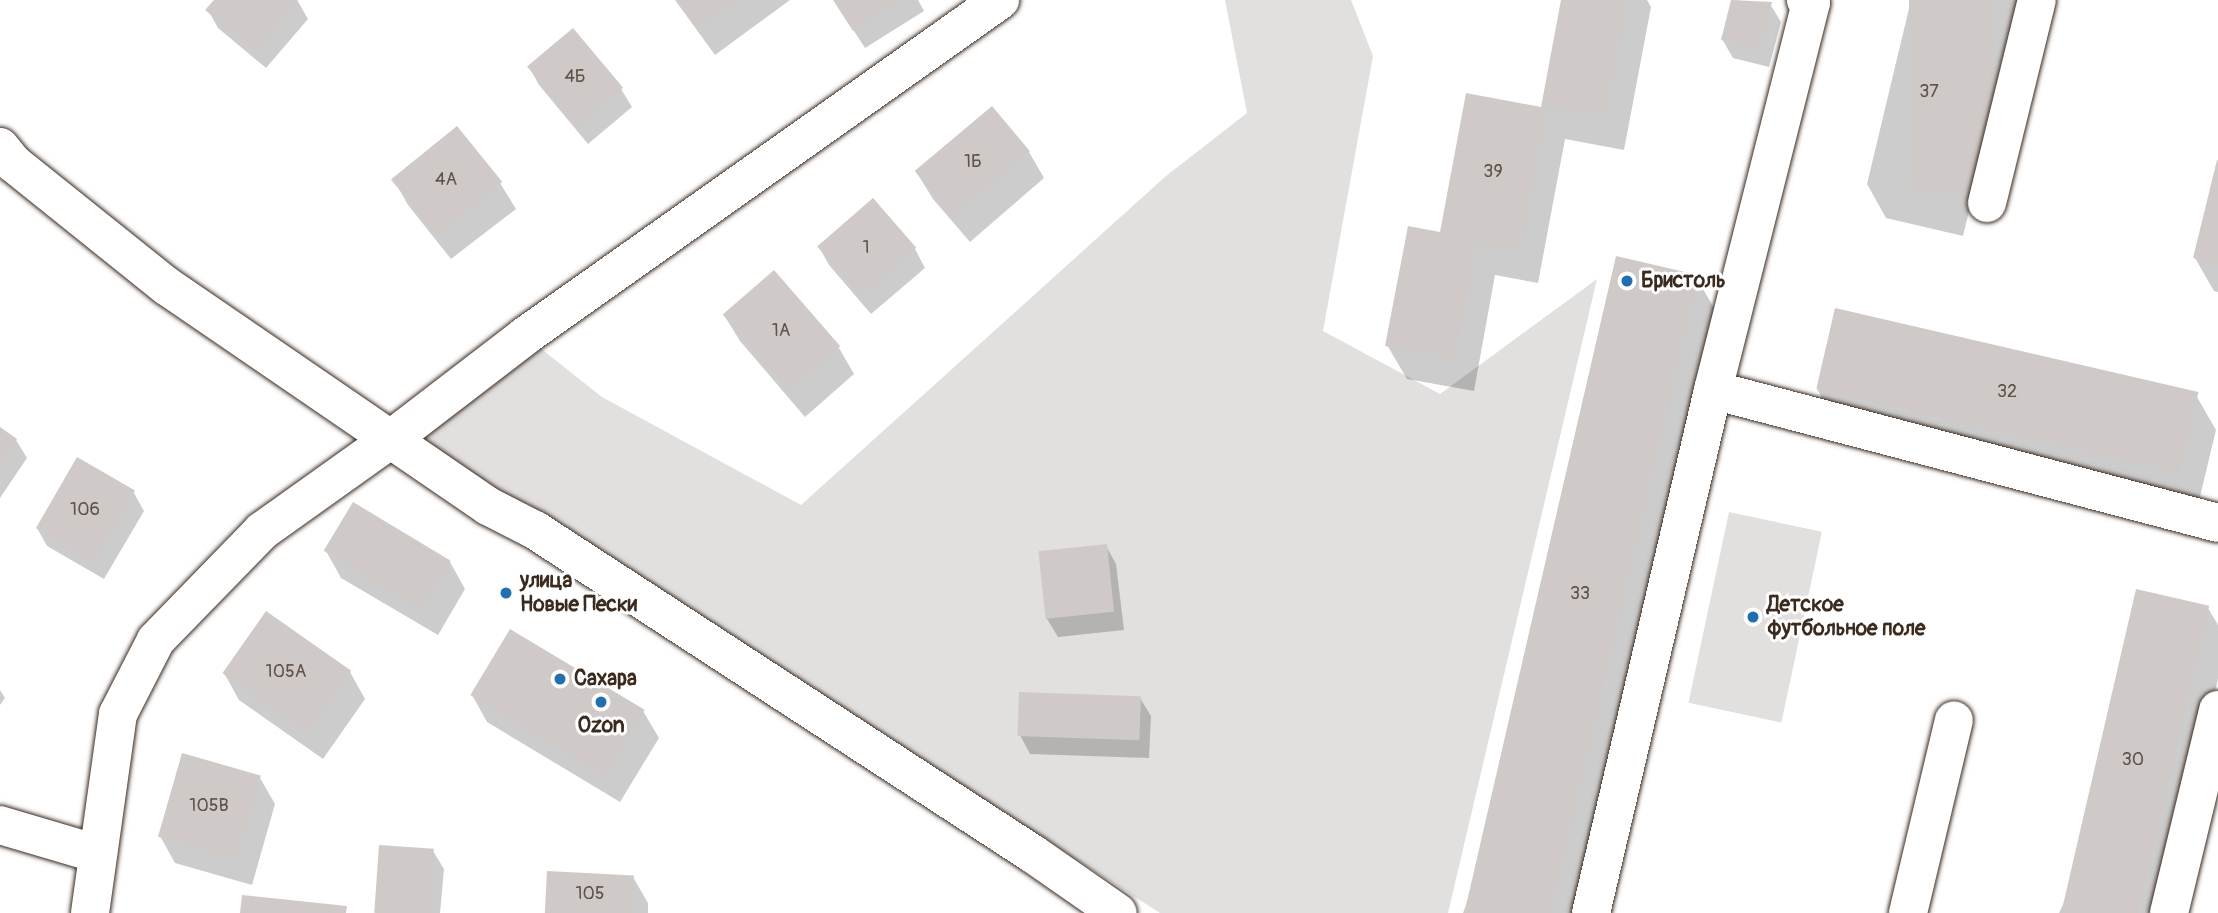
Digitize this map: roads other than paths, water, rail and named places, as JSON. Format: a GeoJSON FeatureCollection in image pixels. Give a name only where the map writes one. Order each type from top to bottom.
{"type":"FeatureCollection","features":[{"type":"Feature","properties":{"kind":"street"},"geometry":{"type":"LineString","coordinates":[[90,913],[118,714],[156,640],[262,531],[391,439],[955,14],[1000,0]]}},
{"type":"Feature","properties":{"kind":"street"},"geometry":{"type":"LineString","coordinates":[[1591,913],[1713,390],[1811,4],[1805,0]]}},
{"type":"Feature","properties":{"kind":"street"},"geometry":{"type":"LineString","coordinates":[[1987,203],[2037,0]]}},
{"type":"Feature","properties":{"kind":"street"},"geometry":{"type":"LineString","coordinates":[[0,147],[13,163],[168,287],[488,506],[546,537],[1033,854],[1118,913]]}},
{"type":"Feature","properties":{"kind":"street"},"geometry":{"type":"LineString","coordinates":[[1713,390],[2218,523]]}},
{"type":"Feature","properties":{"kind":"street"},"geometry":{"type":"LineString","coordinates":[[2169,913],[2218,710]]}},
{"type":"Feature","properties":{"kind":"street"},"geometry":{"type":"LineString","coordinates":[[1908,913],[1954,720]]}},
{"type":"Feature","properties":{"kind":"street"},"geometry":{"type":"LineString","coordinates":[[0,825],[98,854]]}},
{"type":"Feature","properties":{"kind":"place","name":"Бристоль"},"geometry":{"type":"Point","coordinates":[1627,281]}},
{"type":"Feature","properties":{"kind":"place","name":"улица Новые Пески"},"geometry":{"type":"Point","coordinates":[506,593]}},
{"type":"Feature","properties":{"kind":"place","name":"Детское футбольное поле"},"geometry":{"type":"Point","coordinates":[1753,617]}},
{"type":"Feature","properties":{"kind":"place","name":"Сахара"},"geometry":{"type":"Point","coordinates":[560,679]}},
{"type":"Feature","properties":{"kind":"place","name":"Ozon"},"geometry":{"type":"Point","coordinates":[601,702]}}]}
